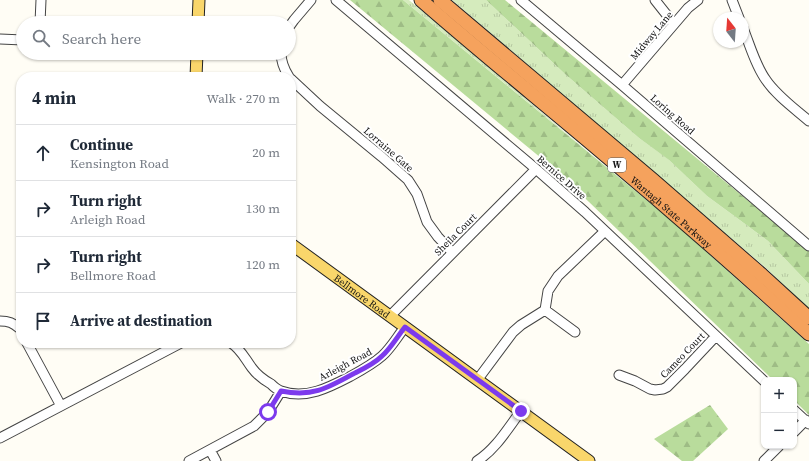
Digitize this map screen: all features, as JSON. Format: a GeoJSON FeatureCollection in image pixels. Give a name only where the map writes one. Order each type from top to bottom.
{"type":"FeatureCollection","features":[{"type":"Feature","properties":{"kind":"highway","name":"Wantagh State Parkway"},"geometry":{"type":"LineString","coordinates":[[421,0],[464,38],[662,204],[809,334]]}},
{"type":"Feature","properties":{"kind":"highway","name":"Wantagh State Parkway"},"geometry":{"type":"LineString","coordinates":[[440,0],[653,180],[809,318]]}},
{"type":"Feature","properties":{"kind":"main road"},"geometry":{"type":"LineString","coordinates":[[198,16],[199,0]]}},
{"type":"Feature","properties":{"kind":"main road"},"geometry":{"type":"LineString","coordinates":[[196,72],[197,60]]}},
{"type":"Feature","properties":{"kind":"main road","name":"Bellmore Road"},"geometry":{"type":"LineString","coordinates":[[296,248],[589,461]]}},
{"type":"Feature","properties":{"kind":"street"},"geometry":{"type":"LineString","coordinates":[[40,16],[41,0]]}},
{"type":"Feature","properties":{"kind":"street"},"geometry":{"type":"LineString","coordinates":[[296,18],[311,0]]}},
{"type":"Feature","properties":{"kind":"street","name":"Bernice Drive"},"geometry":{"type":"LineString","coordinates":[[336,0],[585,212],[761,378]]}},
{"type":"Feature","properties":{"kind":"street","name":"Loring Road"},"geometry":{"type":"LineString","coordinates":[[521,0],[809,246]]}},
{"type":"Feature","properties":{"kind":"street"},"geometry":{"type":"LineString","coordinates":[[655,0],[674,24]]}},
{"type":"Feature","properties":{"kind":"street","name":"Midway Lane"},"geometry":{"type":"LineString","coordinates":[[622,85],[688,8],[698,0]]}},
{"type":"Feature","properties":{"kind":"street"},"geometry":{"type":"LineString","coordinates":[[732,0],[737,12]]}},
{"type":"Feature","properties":{"kind":"street"},"geometry":{"type":"LineString","coordinates":[[0,39],[16,40]]}},
{"type":"Feature","properties":{"kind":"street"},"geometry":{"type":"LineString","coordinates":[[749,43],[759,68],[766,79],[776,92],[809,121]]}},
{"type":"Feature","properties":{"kind":"street","name":"Lorraine Gate"},"geometry":{"type":"LineString","coordinates":[[282,60],[286,72]]}},
{"type":"Feature","properties":{"kind":"street","name":"Lorraine Gate"},"geometry":{"type":"LineString","coordinates":[[296,84],[320,106],[408,180],[417,194],[427,222],[452,252]]}},
{"type":"Feature","properties":{"kind":"street","name":"Sheila Court"},"geometry":{"type":"LineString","coordinates":[[390,316],[536,169]]}},
{"type":"Feature","properties":{"kind":"street"},"geometry":{"type":"LineString","coordinates":[[478,379],[513,332],[521,325],[545,310],[548,291],[558,276],[605,230]]}},
{"type":"Feature","properties":{"kind":"street"},"geometry":{"type":"LineString","coordinates":[[545,310],[575,332]]}},
{"type":"Feature","properties":{"kind":"street"},"geometry":{"type":"LineString","coordinates":[[0,321],[11,322],[16,326]]}},
{"type":"Feature","properties":{"kind":"street","name":"Arleigh Road"},"geometry":{"type":"LineString","coordinates":[[237,348],[242,352],[252,368],[259,375],[281,391],[293,393],[316,392],[331,386],[376,361],[384,355],[405,327]]}},
{"type":"Feature","properties":{"kind":"street","name":"Cameo Court"},"geometry":{"type":"LineString","coordinates":[[619,375],[650,389],[663,389],[667,387],[685,369],[716,336]]}},
{"type":"Feature","properties":{"kind":"street"},"geometry":{"type":"LineString","coordinates":[[30,348],[61,406]]}},
{"type":"Feature","properties":{"kind":"street"},"geometry":{"type":"LineString","coordinates":[[0,438],[171,348]]}},
{"type":"Feature","properties":{"kind":"street"},"geometry":{"type":"LineString","coordinates":[[189,461],[254,426],[268,412],[281,391]]}},
{"type":"Feature","properties":{"kind":"street"},"geometry":{"type":"LineString","coordinates":[[477,461],[484,457],[493,448],[521,411]]}},
{"type":"Feature","properties":{"kind":"street"},"geometry":{"type":"LineString","coordinates":[[797,413],[807,422],[797,430]]}},
{"type":"Feature","properties":{"kind":"street"},"geometry":{"type":"LineString","coordinates":[[764,461],[776,449]]}},
{"type":"Feature","properties":{"kind":"street"},"geometry":{"type":"LineString","coordinates":[[210,450],[216,461]]}},
{"type":"Feature","properties":{"kind":"green space"},"geometry":{"type":"Polygon","coordinates":[[[350,0],[403,0],[672,221],[809,344],[809,415],[797,403],[797,377],[770,377],[558,172],[350,0]]]}},
{"type":"Feature","properties":{"kind":"green space"},"geometry":{"type":"Polygon","coordinates":[[[403,0],[409,0],[592,155],[403,0]]]}},
{"type":"Feature","properties":{"kind":"green space"},"geometry":{"type":"Polygon","coordinates":[[[452,0],[486,0],[565,74],[639,138],[668,159],[707,196],[768,241],[809,284],[809,309],[766,268],[452,0]]]}},
{"type":"Feature","properties":{"kind":"green space"},"geometry":{"type":"Polygon","coordinates":[[[486,0],[505,0],[809,251],[809,284],[768,241],[707,196],[669,160],[639,138],[565,74],[486,0]]]}},
{"type":"Feature","properties":{"kind":"green space"},"geometry":{"type":"Polygon","coordinates":[[[710,405],[728,429],[693,461],[682,461],[654,439],[710,405]]]}},
{"type":"Feature","properties":{"kind":"route"},"geometry":{"type":"LineString","coordinates":[[268,412],[281,391],[293,393],[316,392],[360,371],[384,355],[405,327],[521,411]]}}]}
